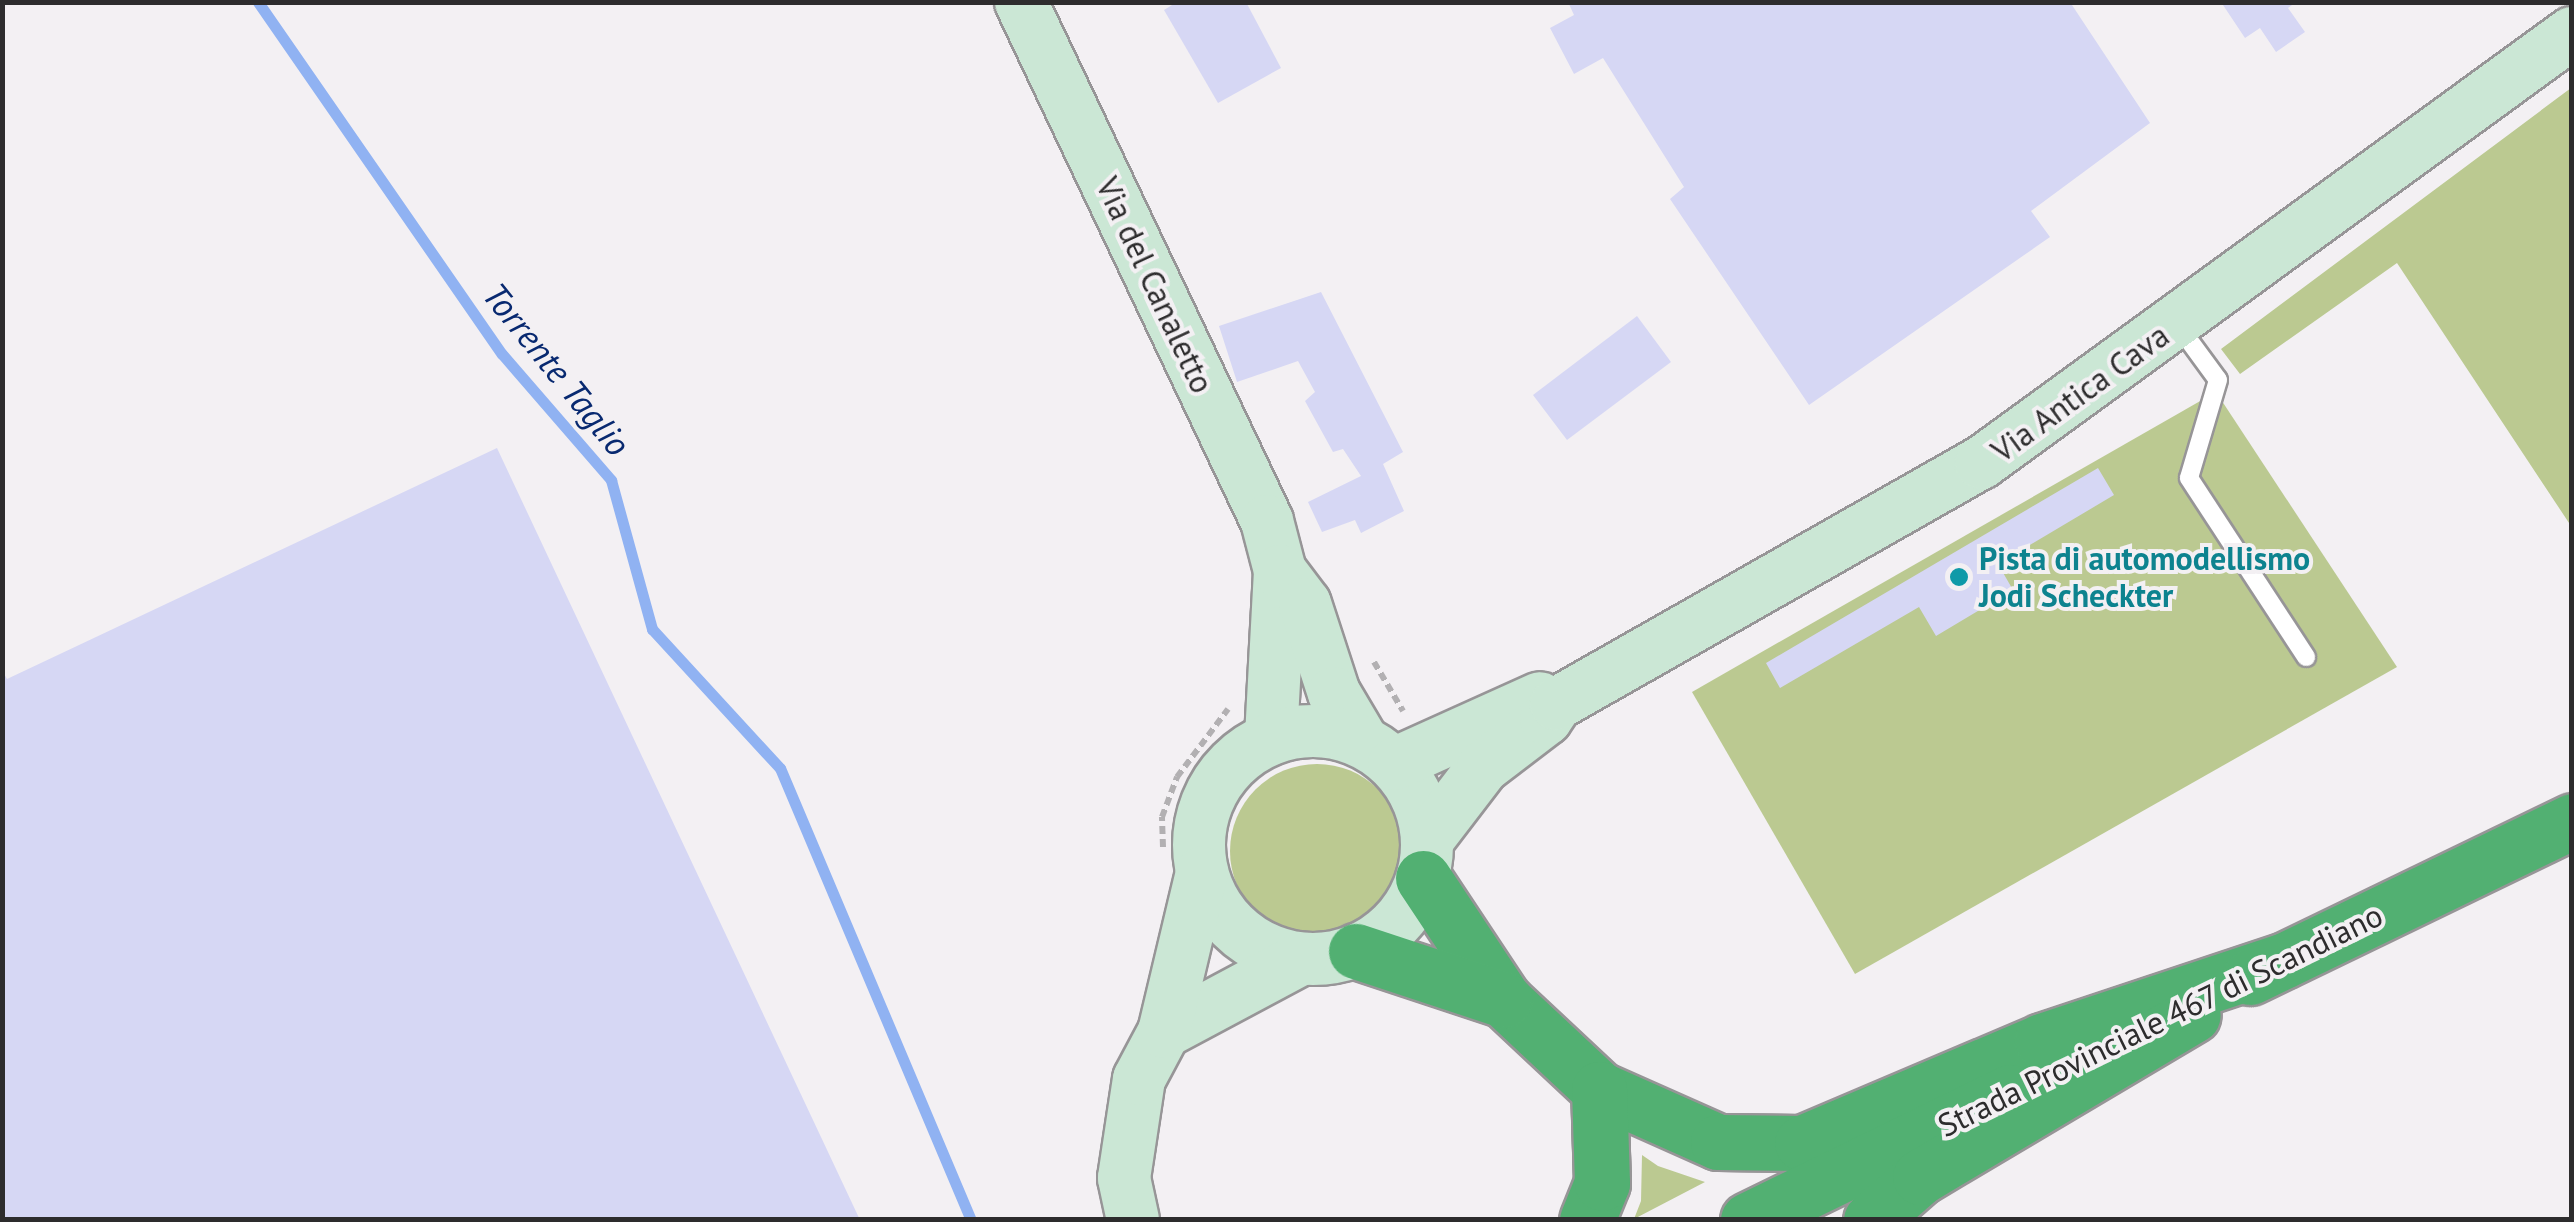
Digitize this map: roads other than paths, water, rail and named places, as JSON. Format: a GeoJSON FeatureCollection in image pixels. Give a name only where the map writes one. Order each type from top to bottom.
{"type":"FeatureCollection","features":[{"type":"Feature","properties":{"kind":"highway","name":"Strada Provinciale 467 di Scandiano"},"geometry":{"type":"LineString","coordinates":[[1748,1220],[2572,821]]}},
{"type":"Feature","properties":{"kind":"highway"},"geometry":{"type":"LineString","coordinates":[[1425,858],[1504,1000],[1598,1089],[1718,1142],[1802,1143],[2042,1041],[2282,961]]}},
{"type":"Feature","properties":{"kind":"highway"},"geometry":{"type":"LineString","coordinates":[[1356,951],[1504,1000]]}},
{"type":"Feature","properties":{"kind":"highway"},"geometry":{"type":"LineString","coordinates":[[1871,1220],[1920,1177],[2282,961]]}},
{"type":"Feature","properties":{"kind":"highway"},"geometry":{"type":"LineString","coordinates":[[1588,1220],[1602,1183],[1598,1089]]}},
{"type":"Feature","properties":{"kind":"street","name":"Via del Canaletto"},"geometry":{"type":"LineString","coordinates":[[1021,2],[1267,521],[1280,570]]}},
{"type":"Feature","properties":{"kind":"street","name":"Via Antica Cava"},"geometry":{"type":"LineString","coordinates":[[1425,858],[1483,767],[1546,719],[1556,704],[1981,463],[2572,33]]}},
{"type":"Feature","properties":{"kind":"street"},"geometry":{"type":"LineString","coordinates":[[1270,739],[1280,570]]}},
{"type":"Feature","properties":{"kind":"street"},"geometry":{"type":"LineString","coordinates":[[1164,1032],[1301,959],[1356,951],[1390,930],[1425,858],[1418,798],[1334,693],[1305,604],[1280,570]]}},
{"type":"Feature","properties":{"kind":"street","name":"Via Antica Cava"},"geometry":{"type":"LineString","coordinates":[[1379,753],[1538,697],[1556,704]]}},
{"type":"Feature","properties":{"kind":"street"},"geometry":{"type":"LineString","coordinates":[[1133,1220],[1124,1178],[1139,1080],[1164,1032],[1202,872],[1201,826],[1217,782],[1250,750],[1270,739],[1317,730],[1379,753]]}},
{"type":"Feature","properties":{"kind":"street"},"geometry":{"type":"LineString","coordinates":[[1202,872],[1216,904],[1238,931],[1278,954],[1301,959]]}},
{"type":"Feature","properties":{"kind":"lane"},"geometry":{"type":"LineString","coordinates":[[2177,323],[2218,380],[2189,478],[2306,656]]}},
{"type":"Feature","properties":{"kind":"waterway","name":"Torrente Taglio"},"geometry":{"type":"LineString","coordinates":[[258,2],[502,354],[611,480],[652,629],[780,768],[971,1220]]}},
{"type":"Feature","properties":{"kind":"place","name":"Pista di automodellismo Jodi Scheckter"},"geometry":{"type":"Point","coordinates":[1959,577]}}]}
